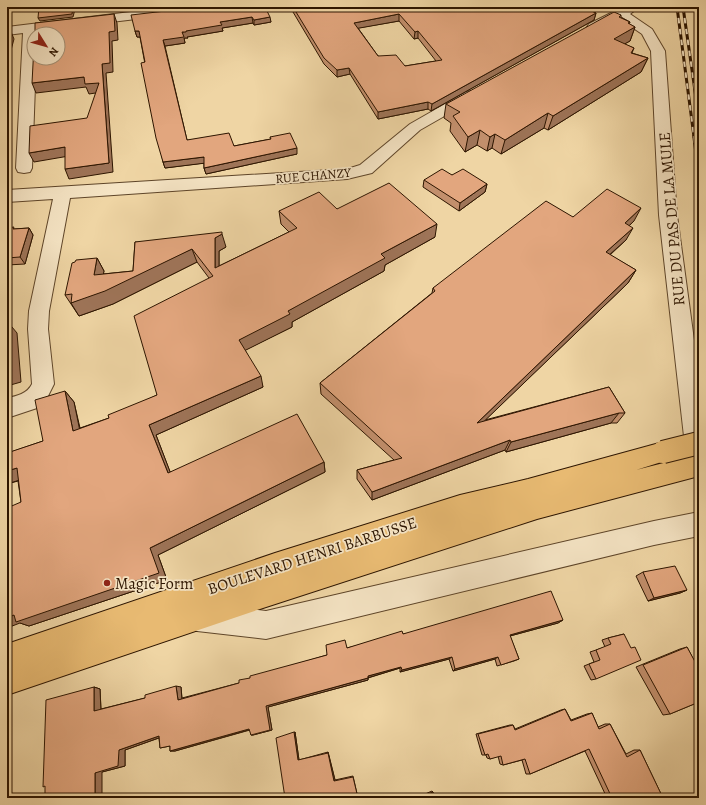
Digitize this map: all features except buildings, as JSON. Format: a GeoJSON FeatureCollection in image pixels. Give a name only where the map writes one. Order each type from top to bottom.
{"type":"FeatureCollection","features":[{"type":"Feature","properties":{"kind":"main road","name":"BOULEVARD HENRI BARBUSSE"},"geometry":{"type":"LineString","coordinates":[[7,681],[197,617],[537,506],[668,461],[699,443]]}},
{"type":"Feature","properties":{"kind":"main road","name":"BOULEVARD HENRI BARBUSSE"},"geometry":{"type":"LineString","coordinates":[[7,658],[275,566],[460,507],[528,490],[668,461],[699,464]]}},
{"type":"Feature","properties":{"kind":"street"},"geometry":{"type":"LineString","coordinates":[[46,26],[203,7]]}},
{"type":"Feature","properties":{"kind":"street"},"geometry":{"type":"LineString","coordinates":[[582,33],[628,11]]}},
{"type":"Feature","properties":{"kind":"street","name":"RUE DU PAS DE LA MULE"},"geometry":{"type":"LineString","coordinates":[[628,11],[646,32],[658,51],[668,215],[699,464]]}},
{"type":"Feature","properties":{"kind":"street"},"geometry":{"type":"LineString","coordinates":[[7,31],[26,29]]}},
{"type":"Feature","properties":{"kind":"street"},"geometry":{"type":"LineString","coordinates":[[24,168],[28,66]]}},
{"type":"Feature","properties":{"kind":"street","name":"RUE CHANZY"},"geometry":{"type":"LineString","coordinates":[[7,196],[347,174],[366,169],[415,127],[481,90]]}},
{"type":"Feature","properties":{"kind":"street"},"geometry":{"type":"LineString","coordinates":[[7,408],[32,401],[40,392],[43,384],[38,329],[39,311],[63,192]]}},
{"type":"Feature","properties":{"kind":"street","name":"BOULEVARD HENRI BARBUSSE"},"geometry":{"type":"LineString","coordinates":[[197,617],[266,625],[654,532],[699,524]]}},
{"type":"Feature","properties":{"kind":"railway"},"geometry":{"type":"LineString","coordinates":[[677,7],[694,137]]}},
{"type":"Feature","properties":{"kind":"railway"},"geometry":{"type":"LineString","coordinates":[[683,7],[699,119]]}},
{"type":"Feature","properties":{"kind":"railway"},"geometry":{"type":"LineString","coordinates":[[694,136],[699,174]]}},
{"type":"Feature","properties":{"kind":"place","name":"Magic Form"},"geometry":{"type":"Point","coordinates":[107,583]}}]}
